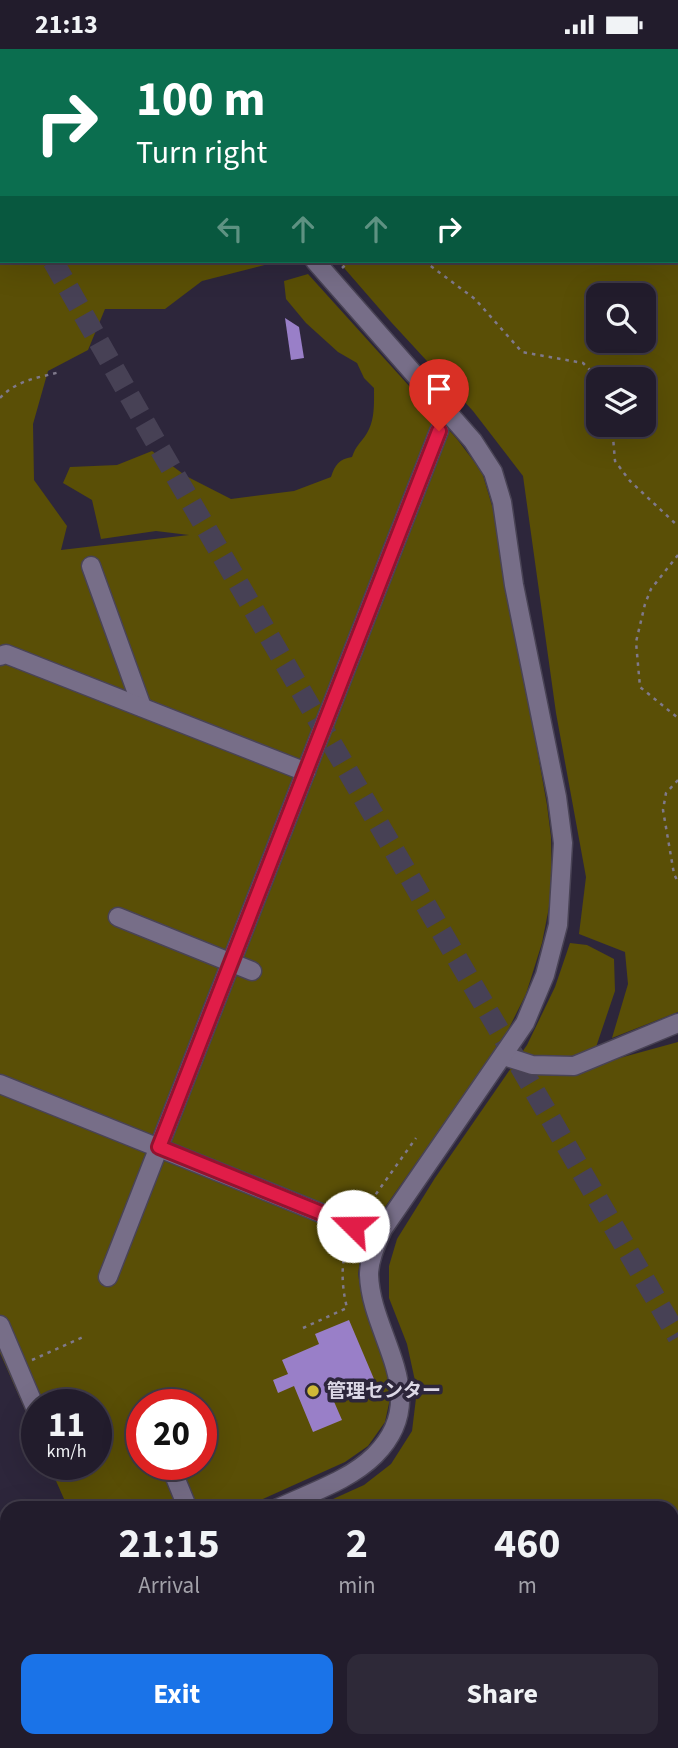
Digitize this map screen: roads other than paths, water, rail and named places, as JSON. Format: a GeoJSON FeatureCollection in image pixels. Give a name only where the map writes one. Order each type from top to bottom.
{"type":"FeatureCollection","features":[{"type":"Feature","properties":{"kind":"street"},"geometry":{"type":"LineString","coordinates":[[293,1501],[349,1475],[374,1456],[390,1436],[398,1412],[400,1386],[372,1294],[369,1273],[373,1251],[383,1229],[525,1023],[545,975],[558,925],[563,843],[557,797],[514,585],[502,502],[493,472],[473,441],[317,263]]}},
{"type":"Feature","properties":{"kind":"street"},"geometry":{"type":"LineString","coordinates":[[108,1277],[439,431]]}},
{"type":"Feature","properties":{"kind":"street"},"geometry":{"type":"LineString","coordinates":[[91,566],[142,707]]}},
{"type":"Feature","properties":{"kind":"street"},"geometry":{"type":"LineString","coordinates":[[0,656],[6,654],[306,772]]}},
{"type":"Feature","properties":{"kind":"street"},"geometry":{"type":"LineString","coordinates":[[118,918],[252,971]]}},
{"type":"Feature","properties":{"kind":"street"},"geometry":{"type":"LineString","coordinates":[[504,1056],[532,1065],[573,1066],[678,1023]]}},
{"type":"Feature","properties":{"kind":"street"},"geometry":{"type":"LineString","coordinates":[[0,1084],[353,1226]]}},
{"type":"Feature","properties":{"kind":"street"},"geometry":{"type":"LineString","coordinates":[[0,1325],[28,1389]]}},
{"type":"Feature","properties":{"kind":"street"},"geometry":{"type":"LineString","coordinates":[[176,1480],[185,1501]]}},
{"type":"Feature","properties":{"kind":"tunnel"},"geometry":{"type":"LineString","coordinates":[[54,263],[678,1337]]}},
{"type":"Feature","properties":{"kind":"place","name":"管理センター"},"geometry":{"type":"Point","coordinates":[313,1391]}}]}
